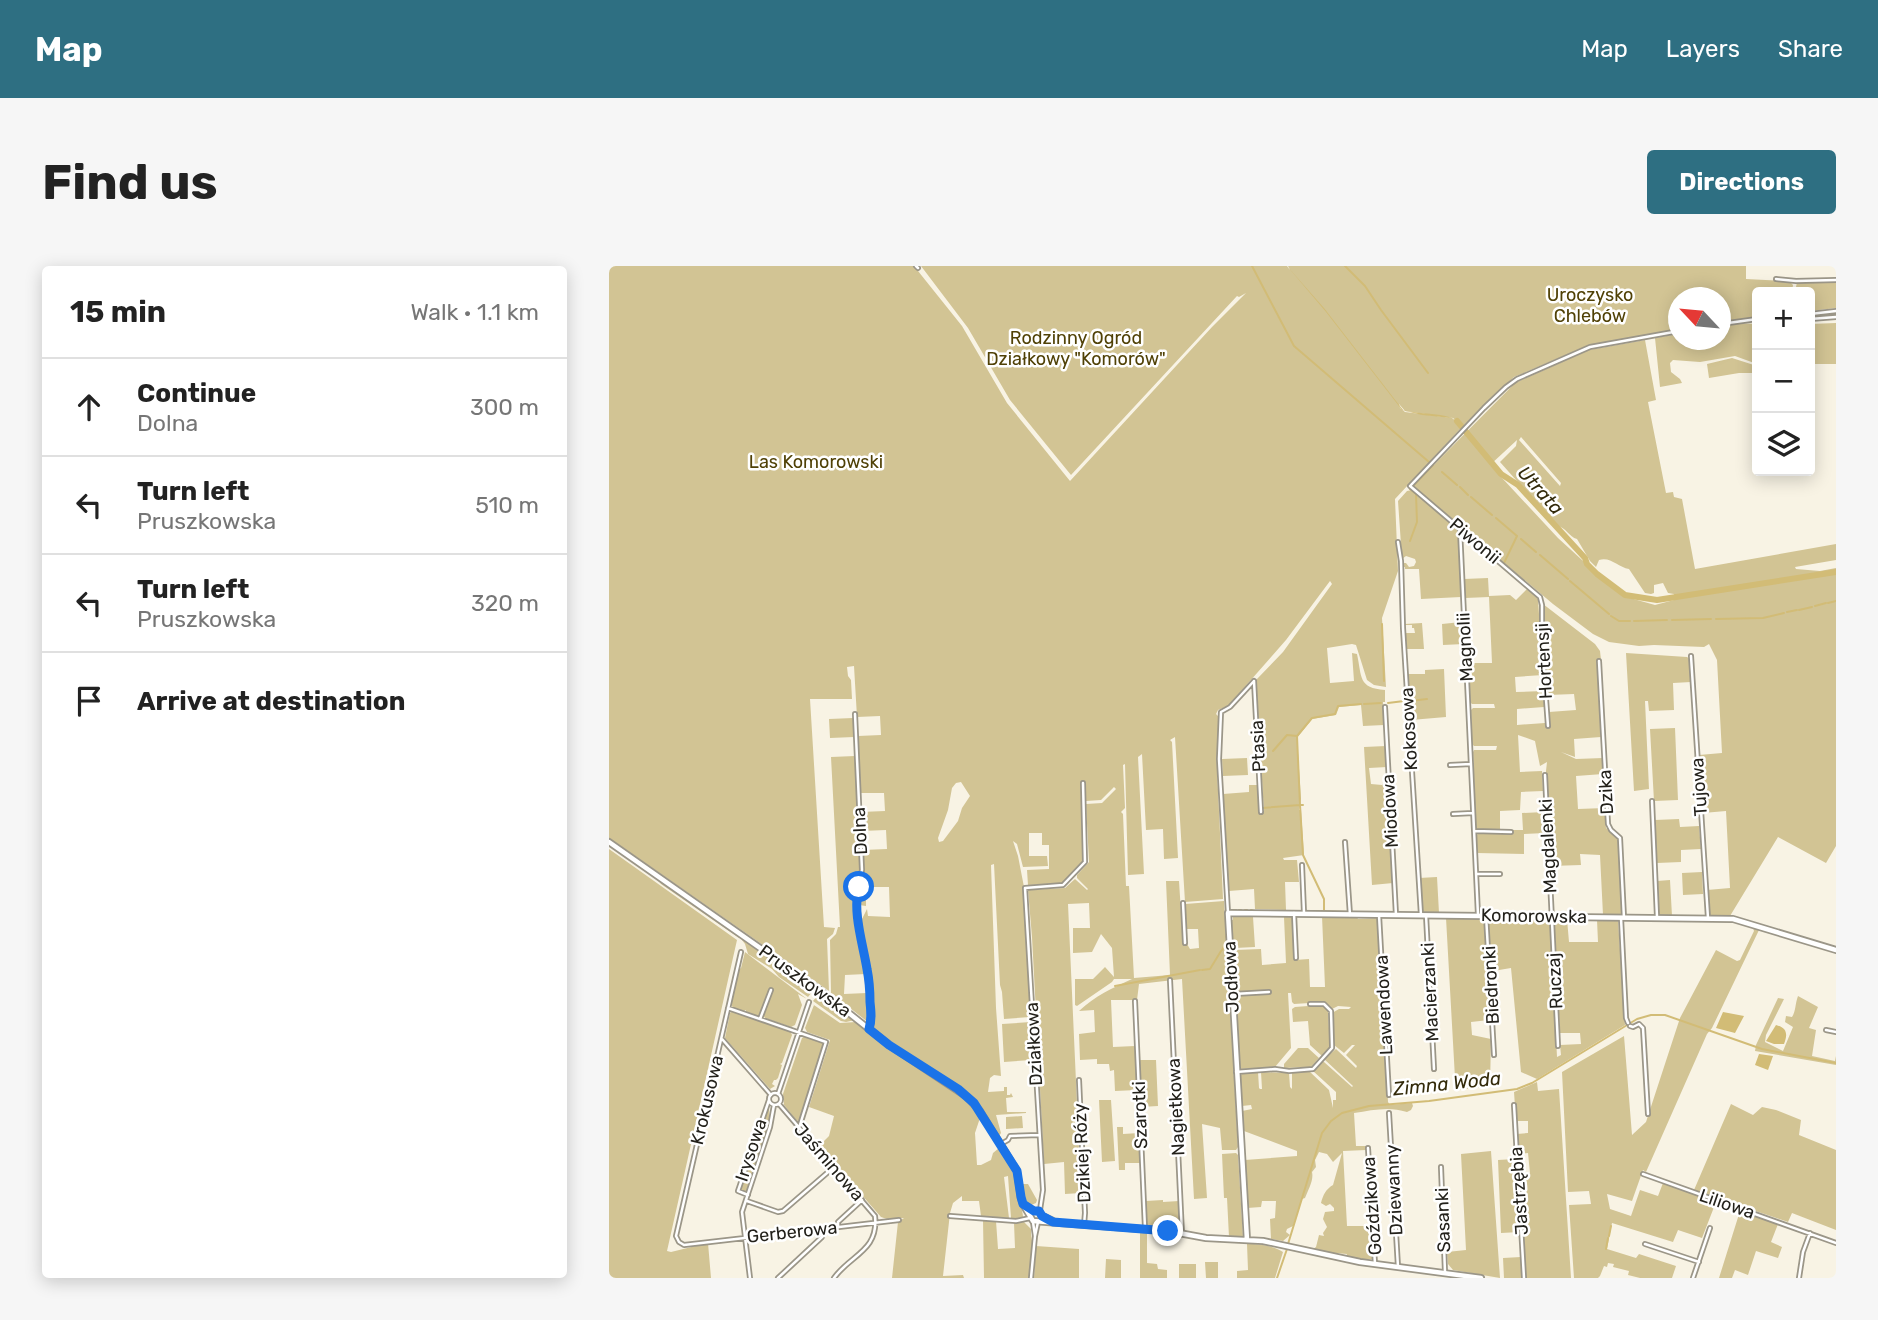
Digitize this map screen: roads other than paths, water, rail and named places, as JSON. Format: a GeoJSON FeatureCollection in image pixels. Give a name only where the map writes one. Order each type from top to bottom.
{"type":"FeatureCollection","features":[{"type":"Feature","properties":{"kind":"street"},"geometry":{"type":"LineString","coordinates":[[1776,279],[1836,280]]}},
{"type":"Feature","properties":{"kind":"street"},"geometry":{"type":"LineString","coordinates":[[1815,315],[1836,311]]}},
{"type":"Feature","properties":{"kind":"street"},"geometry":{"type":"LineString","coordinates":[[1815,316],[1836,317]]}},
{"type":"Feature","properties":{"kind":"street"},"geometry":{"type":"LineString","coordinates":[[1731,323],[1752,320]]}},
{"type":"Feature","properties":{"kind":"street","name":"Piwonii"},"geometry":{"type":"LineString","coordinates":[[1539,597],[1410,486],[1506,387],[1520,377],[1590,347],[1668,333]]}},
{"type":"Feature","properties":{"kind":"street","name":"Magnolii"},"geometry":{"type":"LineString","coordinates":[[1460,529],[1478,915]]}},
{"type":"Feature","properties":{"kind":"street","name":"Kokosowa"},"geometry":{"type":"LineString","coordinates":[[1398,542],[1408,723],[1423,915]]}},
{"type":"Feature","properties":{"kind":"street","name":"Hortensji"},"geometry":{"type":"LineString","coordinates":[[1539,597],[1542,605],[1548,726]]}},
{"type":"Feature","properties":{"kind":"street","name":"Tujowa"},"geometry":{"type":"LineString","coordinates":[[1691,656],[1708,919]]}},
{"type":"Feature","properties":{"kind":"street","name":"Dzika"},"geometry":{"type":"LineString","coordinates":[[1599,661],[1608,824],[1620,838],[1626,1018],[1633,1027],[1639,1024],[1643,1028],[1648,1114]]}},
{"type":"Feature","properties":{"kind":"street","name":"Ptasia"},"geometry":{"type":"LineString","coordinates":[[1221,712],[1230,707],[1254,681],[1261,812]]}},
{"type":"Feature","properties":{"kind":"street","name":"Miodowa"},"geometry":{"type":"LineString","coordinates":[[1385,707],[1396,915]]}},
{"type":"Feature","properties":{"kind":"street","name":"Jodłowa"},"geometry":{"type":"LineString","coordinates":[[1221,712],[1219,760],[1247,1240]]}},
{"type":"Feature","properties":{"kind":"street","name":"Dolna"},"geometry":{"type":"LineString","coordinates":[[855,714],[862,870],[857,903],[868,971],[871,1021],[869,1029]]}},
{"type":"Feature","properties":{"kind":"street"},"geometry":{"type":"LineString","coordinates":[[1450,765],[1471,764]]}},
{"type":"Feature","properties":{"kind":"street","name":"Magdalenki"},"geometry":{"type":"LineString","coordinates":[[1545,775],[1552,917]]}},
{"type":"Feature","properties":{"kind":"street","name":"Działkowa"},"geometry":{"type":"LineString","coordinates":[[1031,1278],[1036,1216],[1043,1190],[1025,888],[1063,885],[1085,862],[1083,783]]}},
{"type":"Feature","properties":{"kind":"street"},"geometry":{"type":"LineString","coordinates":[[1652,801],[1657,918]]}},
{"type":"Feature","properties":{"kind":"street"},"geometry":{"type":"LineString","coordinates":[[1453,814],[1473,813]]}},
{"type":"Feature","properties":{"kind":"street"},"geometry":{"type":"LineString","coordinates":[[1474,831],[1511,832]]}},
{"type":"Feature","properties":{"kind":"street","name":"Pruszkowska"},"geometry":{"type":"LineString","coordinates":[[609,842],[815,986],[889,1045],[967,1097],[980,1111],[1019,1175],[1023,1204],[1036,1216]]}},
{"type":"Feature","properties":{"kind":"street"},"geometry":{"type":"LineString","coordinates":[[1345,842],[1350,915]]}},
{"type":"Feature","properties":{"kind":"street"},"geometry":{"type":"LineString","coordinates":[[1302,865],[1304,913]]}},
{"type":"Feature","properties":{"kind":"street"},"geometry":{"type":"LineString","coordinates":[[1476,874],[1500,874]]}},
{"type":"Feature","properties":{"kind":"street"},"geometry":{"type":"LineString","coordinates":[[1183,903],[1185,943]]}},
{"type":"Feature","properties":{"kind":"street","name":"Komorowska"},"geometry":{"type":"LineString","coordinates":[[1228,913],[1733,919],[1836,950]]}},
{"type":"Feature","properties":{"kind":"street"},"geometry":{"type":"LineString","coordinates":[[1294,913],[1296,958]]}},
{"type":"Feature","properties":{"kind":"street","name":"Lawendowa"},"geometry":{"type":"LineString","coordinates":[[1379,915],[1389,1096]]}},
{"type":"Feature","properties":{"kind":"street","name":"Macierzanki"},"geometry":{"type":"LineString","coordinates":[[1423,915],[1434,1069]]}},
{"type":"Feature","properties":{"kind":"street","name":"Biedronki"},"geometry":{"type":"LineString","coordinates":[[1486,915],[1494,1055]]}},
{"type":"Feature","properties":{"kind":"street","name":"Ruczaj"},"geometry":{"type":"LineString","coordinates":[[1552,917],[1558,1045]]}},
{"type":"Feature","properties":{"kind":"street","name":"Krokusowa"},"geometry":{"type":"LineString","coordinates":[[684,1245],[676,1236],[741,952]]}},
{"type":"Feature","properties":{"kind":"street","name":"Nagietkowa"},"geometry":{"type":"LineString","coordinates":[[1170,980],[1182,1234]]}},
{"type":"Feature","properties":{"kind":"street"},"geometry":{"type":"LineString","coordinates":[[761,1019],[771,989]]}},
{"type":"Feature","properties":{"kind":"street"},"geometry":{"type":"LineString","coordinates":[[1232,994],[1269,992]]}},
{"type":"Feature","properties":{"kind":"street","name":"Szarotki"},"geometry":{"type":"LineString","coordinates":[[1135,1000],[1145,1229]]}},
{"type":"Feature","properties":{"kind":"street"},"geometry":{"type":"LineString","coordinates":[[773,1105],[779,1104],[781,1099],[778,1094],[809,1002]]}},
{"type":"Feature","properties":{"kind":"street"},"geometry":{"type":"LineString","coordinates":[[1236,1072],[1313,1069],[1332,1048],[1331,1012],[1324,1004],[1310,1004]]}},
{"type":"Feature","properties":{"kind":"street"},"geometry":{"type":"LineString","coordinates":[[728,1008],[825,1040],[827,1043],[799,1128]]}},
{"type":"Feature","properties":{"kind":"street"},"geometry":{"type":"LineString","coordinates":[[1826,1030],[1836,1032]]}},
{"type":"Feature","properties":{"kind":"street"},"geometry":{"type":"LineString","coordinates":[[721,1038],[771,1095]]}},
{"type":"Feature","properties":{"kind":"street","name":"Dzikiej Róży"},"geometry":{"type":"LineString","coordinates":[[1079,1080],[1084,1224]]}},
{"type":"Feature","properties":{"kind":"street"},"geometry":{"type":"LineString","coordinates":[[771,1095],[778,1094]]}},
{"type":"Feature","properties":{"kind":"street"},"geometry":{"type":"LineString","coordinates":[[750,1278],[742,1212],[770,1128],[773,1105],[769,1100],[771,1095]]}},
{"type":"Feature","properties":{"kind":"street","name":"Irysowa"},"geometry":{"type":"LineString","coordinates":[[748,1195],[738,1191],[769,1100]]}},
{"type":"Feature","properties":{"kind":"street","name":"Jaśminowa"},"geometry":{"type":"LineString","coordinates":[[779,1104],[874,1214],[876,1222]]}},
{"type":"Feature","properties":{"kind":"street","name":"Jastrzębia"},"geometry":{"type":"LineString","coordinates":[[1514,1105],[1524,1278]]}},
{"type":"Feature","properties":{"kind":"street","name":"Dziewanny"},"geometry":{"type":"LineString","coordinates":[[1389,1113],[1398,1267]]}},
{"type":"Feature","properties":{"kind":"street"},"geometry":{"type":"LineString","coordinates":[[1001,1144],[1010,1136],[1040,1135]]}},
{"type":"Feature","properties":{"kind":"street","name":"Goździkowa"},"geometry":{"type":"LineString","coordinates":[[1368,1148],[1375,1264]]}},
{"type":"Feature","properties":{"kind":"street"},"geometry":{"type":"LineString","coordinates":[[745,1201],[782,1212],[834,1167]]}},
{"type":"Feature","properties":{"kind":"street","name":"Sasanki"},"geometry":{"type":"LineString","coordinates":[[1441,1167],[1445,1272]]}},
{"type":"Feature","properties":{"kind":"street","name":"Liliowa"},"geometry":{"type":"LineString","coordinates":[[1643,1174],[1836,1243]]}},
{"type":"Feature","properties":{"kind":"street"},"geometry":{"type":"LineString","coordinates":[[838,1227],[838,1222],[862,1200]]}},
{"type":"Feature","properties":{"kind":"street"},"geometry":{"type":"LineString","coordinates":[[950,1216],[1016,1221],[1036,1216],[1053,1222],[1247,1240],[1287,1245],[1336,1258],[1481,1278]]}},
{"type":"Feature","properties":{"kind":"street","name":"Gerberowa"},"geometry":{"type":"LineString","coordinates":[[684,1245],[899,1220]]}},
{"type":"Feature","properties":{"kind":"street"},"geometry":{"type":"LineString","coordinates":[[833,1278],[871,1242],[876,1222]]}},
{"type":"Feature","properties":{"kind":"street"},"geometry":{"type":"LineString","coordinates":[[1693,1278],[1710,1228]]}},
{"type":"Feature","properties":{"kind":"street"},"geometry":{"type":"LineString","coordinates":[[778,1278],[823,1237],[825,1229]]}},
{"type":"Feature","properties":{"kind":"street"},"geometry":{"type":"LineString","coordinates":[[1799,1278],[1803,1252],[1810,1233]]}},
{"type":"Feature","properties":{"kind":"street"},"geometry":{"type":"LineString","coordinates":[[1644,1244],[1699,1262]]}},
{"type":"Feature","properties":{"kind":"waterway"},"geometry":{"type":"LineString","coordinates":[[1252,266],[1294,346],[1429,462]]}},
{"type":"Feature","properties":{"kind":"waterway"},"geometry":{"type":"LineString","coordinates":[[1345,266],[1365,286],[1428,373]]}},
{"type":"Feature","properties":{"kind":"waterway","name":"Utrata"},"geometry":{"type":"LineString","coordinates":[[1457,421],[1501,474],[1518,485],[1585,558],[1587,564],[1625,595],[1657,600],[1836,572]]}},
{"type":"Feature","properties":{"kind":"waterway"},"geometry":{"type":"LineString","coordinates":[[1414,485],[1433,465]]}},
{"type":"Feature","properties":{"kind":"waterway"},"geometry":{"type":"LineString","coordinates":[[1442,472],[1457,485]]}},
{"type":"Feature","properties":{"kind":"waterway"},"geometry":{"type":"LineString","coordinates":[[1460,487],[1468,495]]}},
{"type":"Feature","properties":{"kind":"waterway"},"geometry":{"type":"LineString","coordinates":[[1410,489],[1416,494],[1417,522],[1410,541]]}},
{"type":"Feature","properties":{"kind":"waterway"},"geometry":{"type":"LineString","coordinates":[[1471,497],[1492,515]]}},
{"type":"Feature","properties":{"kind":"waterway"},"geometry":{"type":"LineString","coordinates":[[1496,518],[1517,536]]}},
{"type":"Feature","properties":{"kind":"waterway"},"geometry":{"type":"LineString","coordinates":[[1504,563],[1517,536]]}},
{"type":"Feature","properties":{"kind":"waterway"},"geometry":{"type":"LineString","coordinates":[[1521,539],[1536,552]]}},
{"type":"Feature","properties":{"kind":"waterway"},"geometry":{"type":"LineString","coordinates":[[1540,555],[1568,579]]}},
{"type":"Feature","properties":{"kind":"waterway"},"geometry":{"type":"LineString","coordinates":[[1570,581],[1609,614]]}},
{"type":"Feature","properties":{"kind":"waterway"},"geometry":{"type":"LineString","coordinates":[[1828,603],[1836,601]]}},
{"type":"Feature","properties":{"kind":"waterway"},"geometry":{"type":"LineString","coordinates":[[1815,606],[1826,603]]}},
{"type":"Feature","properties":{"kind":"waterway"},"geometry":{"type":"LineString","coordinates":[[1799,610],[1812,607]]}},
{"type":"Feature","properties":{"kind":"waterway"},"geometry":{"type":"LineString","coordinates":[[1787,612],[1797,610]]}},
{"type":"Feature","properties":{"kind":"waterway"},"geometry":{"type":"LineString","coordinates":[[1716,619],[1763,618],[1784,613]]}},
{"type":"Feature","properties":{"kind":"waterway"},"geometry":{"type":"LineString","coordinates":[[1611,616],[1619,621],[1630,621]]}},
{"type":"Feature","properties":{"kind":"waterway"},"geometry":{"type":"LineString","coordinates":[[1672,620],[1711,619]]}},
{"type":"Feature","properties":{"kind":"waterway"},"geometry":{"type":"LineString","coordinates":[[1634,621],[1667,620]]}},
{"type":"Feature","properties":{"kind":"waterway"},"geometry":{"type":"LineString","coordinates":[[1382,624],[1384,681]]}},
{"type":"Feature","properties":{"kind":"waterway"},"geometry":{"type":"LineString","coordinates":[[1410,701],[1427,699]]}},
{"type":"Feature","properties":{"kind":"waterway"},"geometry":{"type":"LineString","coordinates":[[1388,703],[1404,701]]}},
{"type":"Feature","properties":{"kind":"waterway"},"geometry":{"type":"LineString","coordinates":[[1364,704],[1381,703]]}},
{"type":"Feature","properties":{"kind":"waterway"},"geometry":{"type":"LineString","coordinates":[[1262,808],[1300,805],[1297,736],[1312,718],[1335,714],[1338,706],[1361,704]]}},
{"type":"Feature","properties":{"kind":"waterway"},"geometry":{"type":"LineString","coordinates":[[1273,751],[1287,735],[1297,736]]}},
{"type":"Feature","properties":{"kind":"waterway"},"geometry":{"type":"LineString","coordinates":[[1303,805],[1300,805],[1303,855],[1324,899],[1324,911]]}},
{"type":"Feature","properties":{"kind":"waterway"},"geometry":{"type":"LineString","coordinates":[[1231,910],[1236,910]]}},
{"type":"Feature","properties":{"kind":"waterway"},"geometry":{"type":"LineString","coordinates":[[1256,911],[1262,911]]}},
{"type":"Feature","properties":{"kind":"waterway"},"geometry":{"type":"LineString","coordinates":[[1265,911],[1280,911]]}},
{"type":"Feature","properties":{"kind":"waterway"},"geometry":{"type":"LineString","coordinates":[[1284,911],[1295,911]]}},
{"type":"Feature","properties":{"kind":"waterway"},"geometry":{"type":"LineString","coordinates":[[1306,911],[1319,911]]}},
{"type":"Feature","properties":{"kind":"waterway"},"geometry":{"type":"LineString","coordinates":[[1321,911],[1348,912]]}},
{"type":"Feature","properties":{"kind":"waterway"},"geometry":{"type":"LineString","coordinates":[[1226,915],[1226,928]]}},
{"type":"Feature","properties":{"kind":"waterway"},"geometry":{"type":"LineString","coordinates":[[1226,937],[1227,931]]}},
{"type":"Feature","properties":{"kind":"waterway"},"geometry":{"type":"LineString","coordinates":[[1222,950],[1227,941]]}},
{"type":"Feature","properties":{"kind":"waterway"},"geometry":{"type":"LineString","coordinates":[[1202,970],[1210,969],[1221,951]]}},
{"type":"Feature","properties":{"kind":"waterway"},"geometry":{"type":"LineString","coordinates":[[1115,986],[1200,970]]}},
{"type":"Feature","properties":{"kind":"waterway","name":"Zimna Woda"},"geometry":{"type":"LineString","coordinates":[[1288,1244],[1322,1133],[1331,1121],[1342,1113],[1369,1106],[1517,1089],[1532,1083],[1637,1019],[1651,1015],[1665,1015],[1762,1049],[1836,1063]]}},
{"type":"Feature","properties":{"kind":"waterway"},"geometry":{"type":"LineString","coordinates":[[1609,1236],[1611,1226]]}},
{"type":"Feature","properties":{"kind":"waterway"},"geometry":{"type":"LineString","coordinates":[[1606,1249],[1608,1238]]}},
{"type":"Feature","properties":{"kind":"waterway","name":"Zimna Woda"},"geometry":{"type":"LineString","coordinates":[[1277,1278],[1287,1249]]}},
{"type":"Feature","properties":{"kind":"park label","name":"Uroczysko Chlebów"},"geometry":{"type":"Point","coordinates":[1590,305]}},
{"type":"Feature","properties":{"kind":"park label","name":"Rodzinny Ogród Działkowy \"Komorów\""},"geometry":{"type":"Point","coordinates":[1076,348]}},
{"type":"Feature","properties":{"kind":"park label","name":"Las Komorowski"},"geometry":{"type":"Point","coordinates":[816,462]}}]}
